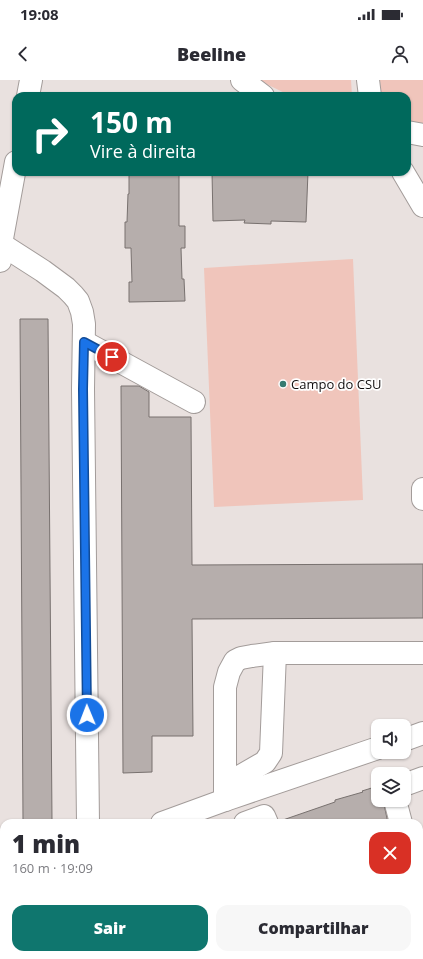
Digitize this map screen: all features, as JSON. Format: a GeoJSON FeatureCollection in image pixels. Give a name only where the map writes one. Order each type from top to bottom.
{"type":"FeatureCollection","features":[{"type":"Feature","properties":{"kind":"street"},"geometry":{"type":"LineString","coordinates":[[29,92],[31,80]]}},
{"type":"Feature","properties":{"kind":"street"},"geometry":{"type":"LineString","coordinates":[[242,80],[258,92]]}},
{"type":"Feature","properties":{"kind":"street"},"geometry":{"type":"LineString","coordinates":[[368,80],[370,92]]}},
{"type":"Feature","properties":{"kind":"street"},"geometry":{"type":"LineString","coordinates":[[411,133],[423,135]]}},
{"type":"Feature","properties":{"kind":"street"},"geometry":{"type":"LineString","coordinates":[[14,176],[1,252],[43,271],[66,288],[78,301],[82,312],[84,342],[83,389],[88,819]]}},
{"type":"Feature","properties":{"kind":"street"},"geometry":{"type":"LineString","coordinates":[[405,176],[423,206]]}},
{"type":"Feature","properties":{"kind":"street"},"geometry":{"type":"LineString","coordinates":[[84,342],[194,402]]}},
{"type":"Feature","properties":{"kind":"street"},"geometry":{"type":"LineString","coordinates":[[423,489],[423,499]]}},
{"type":"Feature","properties":{"kind":"street"},"geometry":{"type":"LineString","coordinates":[[225,792],[225,687],[229,672],[235,661],[241,658],[275,653],[423,652]]}},
{"type":"Feature","properties":{"kind":"street"},"geometry":{"type":"LineString","coordinates":[[225,792],[265,762],[272,753],[275,653]]}},
{"type":"Feature","properties":{"kind":"street"},"geometry":{"type":"LineString","coordinates":[[411,737],[423,733]]}},
{"type":"Feature","properties":{"kind":"street"},"geometry":{"type":"LineString","coordinates":[[170,819],[225,792],[371,750]]}},
{"type":"Feature","properties":{"kind":"street"},"geometry":{"type":"LineString","coordinates":[[411,782],[423,778]]}},
{"type":"Feature","properties":{"kind":"street"},"geometry":{"type":"LineString","coordinates":[[397,807],[400,819]]}},
{"type":"Feature","properties":{"kind":"street"},"geometry":{"type":"LineString","coordinates":[[256,819],[264,816],[265,819]]}},
{"type":"Feature","properties":{"kind":"shaded area"},"geometry":{"type":"Polygon","coordinates":[[[258,80],[351,80],[352,92],[283,92],[258,80]]]}},
{"type":"Feature","properties":{"kind":"shaded area"},"geometry":{"type":"Polygon","coordinates":[[[380,80],[423,80],[423,129],[411,127],[411,92],[381,92],[380,80]]]}},
{"type":"Feature","properties":{"kind":"shaded area","name":"Campo do CSU"},"geometry":{"type":"Polygon","coordinates":[[[353,259],[363,500],[214,507],[204,268],[353,259]]]}},
{"type":"Feature","properties":{"kind":"building"},"geometry":{"type":"Polygon","coordinates":[[[129,176],[179,176],[179,226],[185,226],[185,248],[181,248],[182,279],[184,279],[185,301],[129,302],[129,282],[132,282],[131,248],[125,248],[125,222],[127,222],[129,176]]]}},
{"type":"Feature","properties":{"kind":"building"},"geometry":{"type":"Polygon","coordinates":[[[212,176],[308,176],[306,222],[271,221],[271,224],[244,223],[245,220],[213,221],[212,176]]]}},
{"type":"Feature","properties":{"kind":"building"},"geometry":{"type":"Polygon","coordinates":[[[20,319],[48,319],[52,819],[23,819],[20,319]]]}},
{"type":"Feature","properties":{"kind":"building"},"geometry":{"type":"Polygon","coordinates":[[[121,386],[139,386],[149,392],[149,417],[191,417],[192,565],[423,564],[423,618],[192,619],[193,736],[152,736],[152,772],[123,773],[121,386]]]}},
{"type":"Feature","properties":{"kind":"building"},"geometry":{"type":"Polygon","coordinates":[[[371,788],[371,807],[385,807],[387,819],[286,819],[335,802],[335,800],[363,792],[362,791],[371,788]]]}},
{"type":"Feature","properties":{"kind":"place","name":"Campo do CSU"},"geometry":{"type":"Point","coordinates":[283,384]}},
{"type":"Feature","properties":{"kind":"route"},"geometry":{"type":"LineString","coordinates":[[87,715],[83,389],[84,342],[112,357]]}}]}
